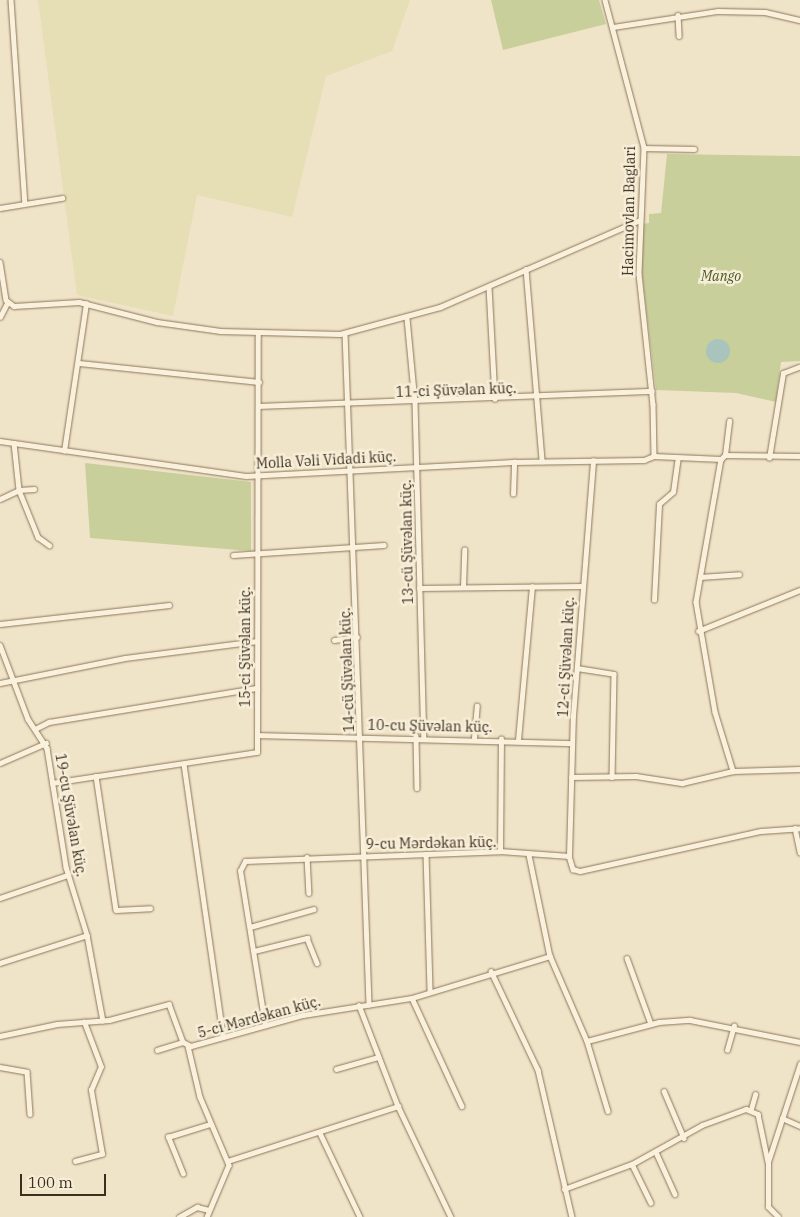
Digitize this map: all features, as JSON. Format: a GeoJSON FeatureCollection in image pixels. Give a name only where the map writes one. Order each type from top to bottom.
{"type":"FeatureCollection","features":[{"type":"Feature","properties":{"kind":"street"},"geometry":{"type":"LineString","coordinates":[[11,0],[25,203]]}},
{"type":"Feature","properties":{"kind":"street","name":"Hacimovlan Baglari"},"geometry":{"type":"LineString","coordinates":[[605,0],[644,148],[638,274],[652,392],[654,456]]}},
{"type":"Feature","properties":{"kind":"street"},"geometry":{"type":"LineString","coordinates":[[613,27],[678,15],[750,11],[800,20]]}},
{"type":"Feature","properties":{"kind":"street"},"geometry":{"type":"LineString","coordinates":[[678,15],[679,36]]}},
{"type":"Feature","properties":{"kind":"street"},"geometry":{"type":"LineString","coordinates":[[644,148],[694,149]]}},
{"type":"Feature","properties":{"kind":"street"},"geometry":{"type":"LineString","coordinates":[[0,208],[62,198]]}},
{"type":"Feature","properties":{"kind":"street"},"geometry":{"type":"LineString","coordinates":[[8,303],[86,304],[157,322],[258,334],[345,333],[407,318],[489,287],[640,220]]}},
{"type":"Feature","properties":{"kind":"street"},"geometry":{"type":"LineString","coordinates":[[0,262],[8,303],[0,317]]}},
{"type":"Feature","properties":{"kind":"street"},"geometry":{"type":"LineString","coordinates":[[526,269],[540,398],[542,461]]}},
{"type":"Feature","properties":{"kind":"street"},"geometry":{"type":"LineString","coordinates":[[489,287],[495,399]]}},
{"type":"Feature","properties":{"kind":"street"},"geometry":{"type":"LineString","coordinates":[[64,451],[72,377],[79,363],[86,304]]}},
{"type":"Feature","properties":{"kind":"street","name":"13-cü Şüvəlan küç."},"geometry":{"type":"LineString","coordinates":[[407,318],[415,402],[424,737]]}},
{"type":"Feature","properties":{"kind":"street","name":"14-cü Şüvəlan küç."},"geometry":{"type":"LineString","coordinates":[[345,333],[352,472],[369,1005]]}},
{"type":"Feature","properties":{"kind":"street","name":"15-ci Şüvəlan küç."},"geometry":{"type":"LineString","coordinates":[[52,783],[255,754],[257,735],[257,552],[260,406],[258,334]]}},
{"type":"Feature","properties":{"kind":"street"},"geometry":{"type":"LineString","coordinates":[[79,363],[186,378],[260,382]]}},
{"type":"Feature","properties":{"kind":"street"},"geometry":{"type":"LineString","coordinates":[[769,458],[783,373],[799,367]]}},
{"type":"Feature","properties":{"kind":"street","name":"11-ci Şüvəlan küç."},"geometry":{"type":"LineString","coordinates":[[260,406],[349,405],[652,392]]}},
{"type":"Feature","properties":{"kind":"street"},"geometry":{"type":"LineString","coordinates":[[729,421],[700,576],[698,631],[733,771]]}},
{"type":"Feature","properties":{"kind":"street","name":"Molla Vəli Vidadi küç."},"geometry":{"type":"LineString","coordinates":[[0,441],[212,474],[258,476],[352,472],[417,466],[542,461],[644,460],[654,456],[678,458],[769,458],[800,456]]}},
{"type":"Feature","properties":{"kind":"street"},"geometry":{"type":"LineString","coordinates":[[14,443],[20,490],[38,537],[49,545]]}},
{"type":"Feature","properties":{"kind":"street"},"geometry":{"type":"LineString","coordinates":[[654,600],[659,504],[673,492],[678,458]]}},
{"type":"Feature","properties":{"kind":"street","name":"12-ci Şüvəlan küç."},"geometry":{"type":"LineString","coordinates":[[569,856],[572,743],[582,586],[593,461]]}},
{"type":"Feature","properties":{"kind":"street"},"geometry":{"type":"LineString","coordinates":[[513,494],[514,462]]}},
{"type":"Feature","properties":{"kind":"street"},"geometry":{"type":"LineString","coordinates":[[0,499],[20,490],[34,489]]}},
{"type":"Feature","properties":{"kind":"street"},"geometry":{"type":"LineString","coordinates":[[233,555],[354,546],[384,546]]}},
{"type":"Feature","properties":{"kind":"street"},"geometry":{"type":"LineString","coordinates":[[464,550],[464,587]]}},
{"type":"Feature","properties":{"kind":"street"},"geometry":{"type":"LineString","coordinates":[[700,576],[739,574]]}},
{"type":"Feature","properties":{"kind":"street"},"geometry":{"type":"LineString","coordinates":[[419,588],[582,586]]}},
{"type":"Feature","properties":{"kind":"street"},"geometry":{"type":"LineString","coordinates":[[518,740],[532,587]]}},
{"type":"Feature","properties":{"kind":"street"},"geometry":{"type":"LineString","coordinates":[[698,631],[800,590]]}},
{"type":"Feature","properties":{"kind":"street"},"geometry":{"type":"LineString","coordinates":[[0,624],[169,605]]}},
{"type":"Feature","properties":{"kind":"street"},"geometry":{"type":"LineString","coordinates":[[334,640],[357,637]]}},
{"type":"Feature","properties":{"kind":"street"},"geometry":{"type":"LineString","coordinates":[[0,683],[13,678],[257,642]]}},
{"type":"Feature","properties":{"kind":"street","name":"19-cu Şüvəlan küç."},"geometry":{"type":"LineString","coordinates":[[0,644],[35,729],[46,743],[68,875],[87,935],[103,1021]]}},
{"type":"Feature","properties":{"kind":"street"},"geometry":{"type":"LineString","coordinates":[[577,668],[614,674],[612,777]]}},
{"type":"Feature","properties":{"kind":"street"},"geometry":{"type":"LineString","coordinates":[[35,729],[49,722],[257,688]]}},
{"type":"Feature","properties":{"kind":"street"},"geometry":{"type":"LineString","coordinates":[[474,738],[477,706]]}},
{"type":"Feature","properties":{"kind":"street","name":"10-cu Şüvəlan küç."},"geometry":{"type":"LineString","coordinates":[[257,735],[416,736],[572,743]]}},
{"type":"Feature","properties":{"kind":"street"},"geometry":{"type":"LineString","coordinates":[[416,736],[417,788]]}},
{"type":"Feature","properties":{"kind":"street"},"geometry":{"type":"LineString","coordinates":[[500,851],[501,739]]}},
{"type":"Feature","properties":{"kind":"street"},"geometry":{"type":"LineString","coordinates":[[0,763],[46,743]]}},
{"type":"Feature","properties":{"kind":"street"},"geometry":{"type":"LineString","coordinates":[[184,764],[224,1036]]}},
{"type":"Feature","properties":{"kind":"street"},"geometry":{"type":"LineString","coordinates":[[571,778],[648,776],[682,783],[733,771],[800,769]]}},
{"type":"Feature","properties":{"kind":"street"},"geometry":{"type":"LineString","coordinates":[[96,776],[114,907],[122,912],[150,908]]}},
{"type":"Feature","properties":{"kind":"street"},"geometry":{"type":"LineString","coordinates":[[569,856],[573,869],[580,871],[761,831],[797,828],[800,852]]}},
{"type":"Feature","properties":{"kind":"street","name":"9-cu Mərdəkan küç."},"geometry":{"type":"LineString","coordinates":[[265,1025],[241,864],[307,857],[500,851],[530,855],[569,856]]}},
{"type":"Feature","properties":{"kind":"street"},"geometry":{"type":"LineString","coordinates":[[426,854],[430,992]]}},
{"type":"Feature","properties":{"kind":"street"},"geometry":{"type":"LineString","coordinates":[[530,855],[550,956],[587,1041],[608,1111]]}},
{"type":"Feature","properties":{"kind":"street"},"geometry":{"type":"LineString","coordinates":[[307,857],[309,893]]}},
{"type":"Feature","properties":{"kind":"street"},"geometry":{"type":"LineString","coordinates":[[0,898],[68,875]]}},
{"type":"Feature","properties":{"kind":"street"},"geometry":{"type":"LineString","coordinates":[[250,927],[314,909]]}},
{"type":"Feature","properties":{"kind":"street"},"geometry":{"type":"LineString","coordinates":[[0,963],[87,935]]}},
{"type":"Feature","properties":{"kind":"street"},"geometry":{"type":"LineString","coordinates":[[254,951],[306,938],[317,963]]}},
{"type":"Feature","properties":{"kind":"street","name":"5-ci Mərdəkan küç."},"geometry":{"type":"LineString","coordinates":[[0,1036],[84,1022],[103,1021],[169,1004],[183,1042],[188,1046],[265,1025],[359,1005],[412,998],[491,971],[550,956]]}},
{"type":"Feature","properties":{"kind":"street"},"geometry":{"type":"LineString","coordinates":[[627,958],[651,1024]]}},
{"type":"Feature","properties":{"kind":"street"},"geometry":{"type":"LineString","coordinates":[[491,971],[540,1076],[564,1189],[572,1217]]}},
{"type":"Feature","properties":{"kind":"street"},"geometry":{"type":"LineString","coordinates":[[412,998],[462,1106]]}},
{"type":"Feature","properties":{"kind":"street"},"geometry":{"type":"LineString","coordinates":[[359,1005],[398,1106],[451,1217]]}},
{"type":"Feature","properties":{"kind":"street"},"geometry":{"type":"LineString","coordinates":[[587,1041],[651,1024],[690,1020],[734,1026],[800,1042]]}},
{"type":"Feature","properties":{"kind":"street"},"geometry":{"type":"LineString","coordinates":[[75,1161],[102,1154],[91,1090],[101,1066],[84,1022]]}},
{"type":"Feature","properties":{"kind":"street"},"geometry":{"type":"LineString","coordinates":[[727,1050],[734,1026]]}},
{"type":"Feature","properties":{"kind":"street"},"geometry":{"type":"LineString","coordinates":[[157,1050],[183,1042]]}},
{"type":"Feature","properties":{"kind":"street"},"geometry":{"type":"LineString","coordinates":[[188,1046],[210,1124],[228,1161],[226,1178],[207,1217]]}},
{"type":"Feature","properties":{"kind":"street"},"geometry":{"type":"LineString","coordinates":[[336,1069],[378,1056]]}},
{"type":"Feature","properties":{"kind":"street"},"geometry":{"type":"LineString","coordinates":[[768,1162],[775,1134],[800,1064]]}},
{"type":"Feature","properties":{"kind":"street"},"geometry":{"type":"LineString","coordinates":[[0,1067],[27,1072],[30,1114]]}},
{"type":"Feature","properties":{"kind":"street"},"geometry":{"type":"LineString","coordinates":[[664,1091],[684,1138]]}},
{"type":"Feature","properties":{"kind":"street"},"geometry":{"type":"LineString","coordinates":[[751,1109],[755,1095]]}},
{"type":"Feature","properties":{"kind":"street"},"geometry":{"type":"LineString","coordinates":[[228,1161],[320,1133],[398,1106]]}},
{"type":"Feature","properties":{"kind":"street"},"geometry":{"type":"LineString","coordinates":[[564,1189],[632,1164],[684,1138],[702,1125],[751,1109]]}},
{"type":"Feature","properties":{"kind":"street"},"geometry":{"type":"LineString","coordinates":[[751,1109],[758,1114],[763,1132],[768,1162],[768,1207],[778,1217]]}},
{"type":"Feature","properties":{"kind":"street"},"geometry":{"type":"LineString","coordinates":[[782,1118],[800,1126]]}},
{"type":"Feature","properties":{"kind":"street"},"geometry":{"type":"LineString","coordinates":[[183,1174],[168,1137],[210,1124]]}},
{"type":"Feature","properties":{"kind":"street"},"geometry":{"type":"LineString","coordinates":[[763,1132],[775,1134]]}},
{"type":"Feature","properties":{"kind":"street"},"geometry":{"type":"LineString","coordinates":[[320,1133],[360,1217]]}},
{"type":"Feature","properties":{"kind":"street"},"geometry":{"type":"LineString","coordinates":[[656,1152],[675,1194]]}},
{"type":"Feature","properties":{"kind":"street"},"geometry":{"type":"LineString","coordinates":[[632,1164],[651,1203]]}},
{"type":"Feature","properties":{"kind":"street"},"geometry":{"type":"LineString","coordinates":[[179,1217],[197,1207],[209,1210]]}},
{"type":"Feature","properties":{"kind":"shaded area"},"geometry":{"type":"Polygon","coordinates":[[[38,0],[410,0],[392,51],[326,76],[292,217],[197,195],[173,316],[77,295],[38,0]]]}},
{"type":"Feature","properties":{"kind":"green space"},"geometry":{"type":"Polygon","coordinates":[[[491,0],[599,0],[606,24],[503,50],[491,0]]]}},
{"type":"Feature","properties":{"kind":"green space","name":"Mango"},"geometry":{"type":"Polygon","coordinates":[[[667,154],[800,156],[800,361],[781,362],[776,402],[736,393],[656,390],[642,274],[643,224],[649,223],[649,214],[661,213],[667,154]]]}},
{"type":"Feature","properties":{"kind":"green space"},"geometry":{"type":"Polygon","coordinates":[[[85,463],[251,482],[251,551],[90,538],[85,463]]]}},
{"type":"Feature","properties":{"kind":"water"},"geometry":{"type":"Polygon","coordinates":[[[718,339],[726,343],[730,351],[726,359],[718,363],[710,359],[706,351],[710,343],[718,339]]]}}]}
